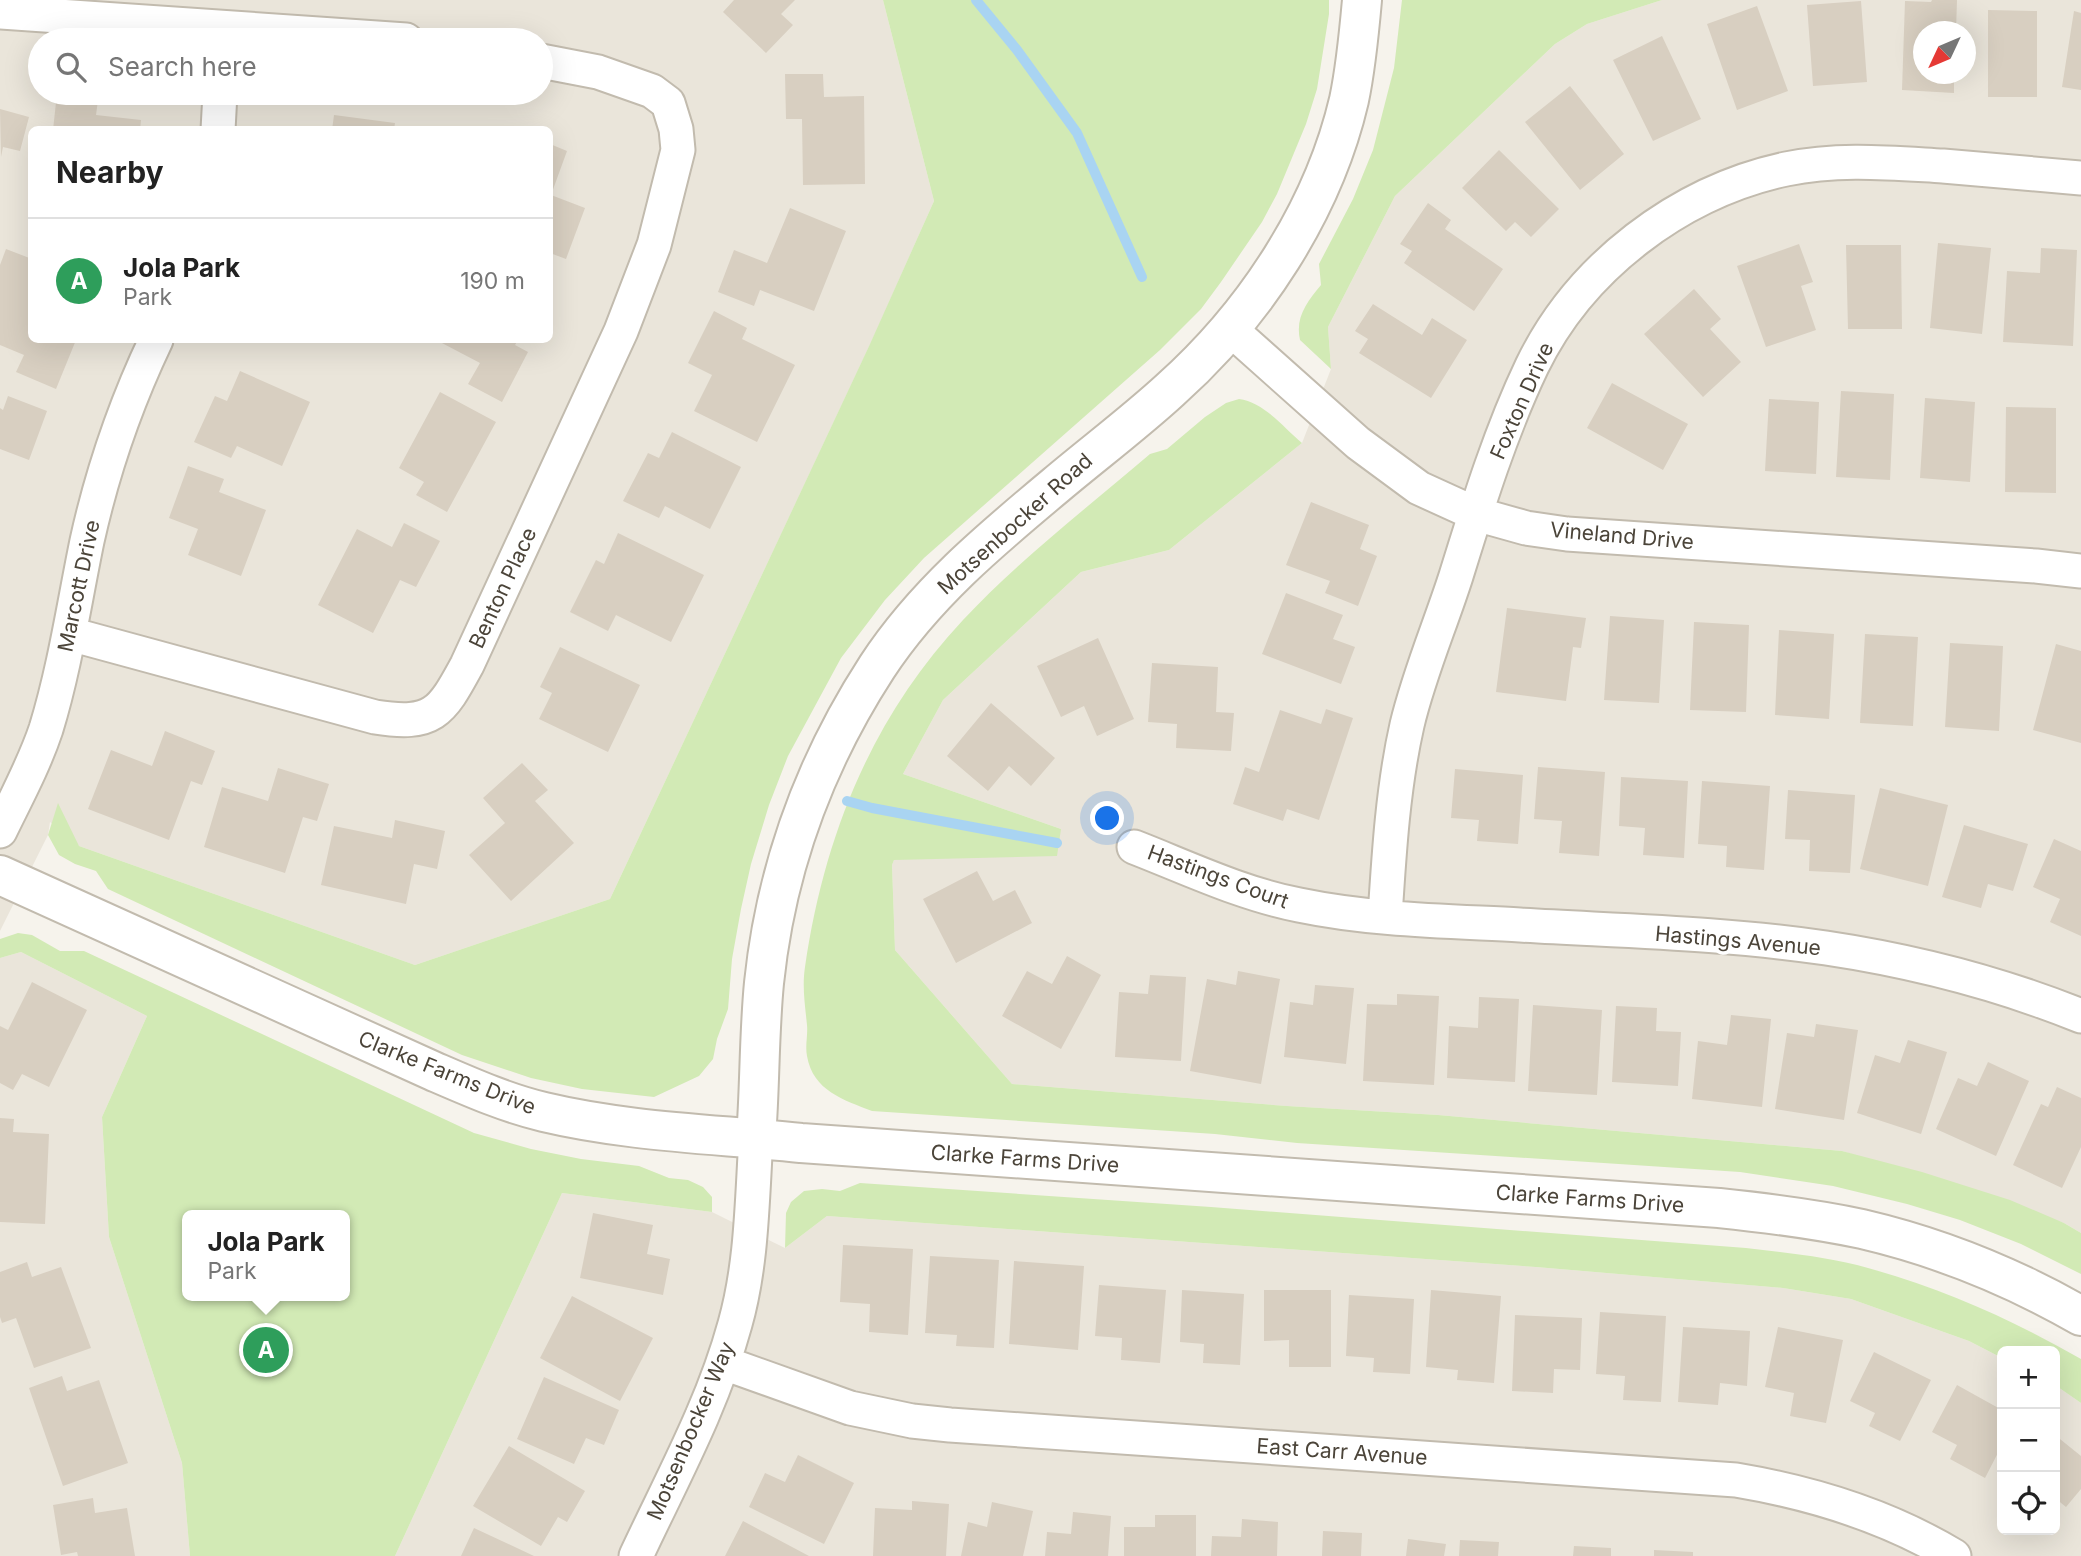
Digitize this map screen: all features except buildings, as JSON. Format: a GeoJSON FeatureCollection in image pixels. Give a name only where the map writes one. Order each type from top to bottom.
{"type":"FeatureCollection","features":[{"type":"Feature","properties":{"kind":"street","name":"Motsenbocker Road"},"geometry":{"type":"LineString","coordinates":[[756,1138],[764,982],[776,906],[796,830],[826,757],[853,706],[898,638],[971,556],[1172,389],[1261,289],[1290,244],[1338,138],[1357,56],[1362,0]]}},
{"type":"Feature","properties":{"kind":"street"},"geometry":{"type":"LineString","coordinates":[[0,12],[169,28]]}},
{"type":"Feature","properties":{"kind":"street","name":"Benton Place"},"geometry":{"type":"LineString","coordinates":[[70,634],[375,717],[400,721],[421,719],[441,708],[467,665],[617,341],[643,276],[678,150],[676,129],[668,103],[652,91],[631,82],[553,64]]}},
{"type":"Feature","properties":{"kind":"street"},"geometry":{"type":"LineString","coordinates":[[218,126],[219,105]]}},
{"type":"Feature","properties":{"kind":"street","name":"Foxton Drive"},"geometry":{"type":"LineString","coordinates":[[1385,917],[1401,754],[1408,722],[1512,412],[1533,364],[1554,328],[1583,290],[1638,238],[1703,197],[1784,170],[1827,162],[1869,161],[2081,178]]}},
{"type":"Feature","properties":{"kind":"street","name":"Vineland Drive"},"geometry":{"type":"LineString","coordinates":[[1229,328],[1367,450],[1419,488],[1476,514],[1526,528],[1567,534],[2081,571]]}},
{"type":"Feature","properties":{"kind":"street","name":"Marcott Drive"},"geometry":{"type":"LineString","coordinates":[[0,831],[44,732],[70,634],[97,503],[125,416],[155,343]]}},
{"type":"Feature","properties":{"kind":"street","name":"Hastings Court"},"geometry":{"type":"LineString","coordinates":[[1134,847],[1264,897],[1298,905],[1385,917]]}},
{"type":"Feature","properties":{"kind":"street","name":"Clarke Farms Drive"},"geometry":{"type":"LineString","coordinates":[[0,875],[433,1072],[517,1104],[598,1123],[756,1138],[1767,1213],[1862,1229],[1942,1252],[1989,1270],[2081,1316]]}},
{"type":"Feature","properties":{"kind":"street","name":"Hastings Avenue"},"geometry":{"type":"LineString","coordinates":[[1385,917],[1735,939],[1824,948],[1909,963],[1968,978],[2014,991],[2081,1016]]}},
{"type":"Feature","properties":{"kind":"street","name":"Motsenbocker Way"},"geometry":{"type":"LineString","coordinates":[[636,1556],[705,1409],[736,1324],[747,1265],[756,1138]]}},
{"type":"Feature","properties":{"kind":"street","name":"East Carr Avenue"},"geometry":{"type":"LineString","coordinates":[[724,1363],[850,1408],[912,1421],[1736,1480],[1835,1502],[1908,1531],[1954,1556]]}},
{"type":"Feature","properties":{"kind":"shaded area"},"geometry":{"type":"Polygon","coordinates":[[[0,0],[883,0],[934,201],[874,336],[610,899],[415,965],[79,846],[50,822],[48,835],[0,931],[0,0]]]}},
{"type":"Feature","properties":{"kind":"shaded area"},"geometry":{"type":"Polygon","coordinates":[[[1662,0],[2081,0],[2081,1233],[2064,1223],[1842,1151],[1438,1115],[1012,1084],[895,950],[894,860],[1061,829],[903,774],[943,700],[1081,572],[1169,550],[1302,443],[1331,369],[1328,327],[1395,196],[1555,44],[1587,24],[1662,0]]]}},
{"type":"Feature","properties":{"kind":"shaded area"},"geometry":{"type":"Polygon","coordinates":[[[21,952],[147,1016],[102,1117],[109,1237],[182,1463],[190,1556],[0,1556],[0,958],[21,952]]]}},
{"type":"Feature","properties":{"kind":"shaded area"},"geometry":{"type":"Polygon","coordinates":[[[562,1193],[712,1212],[785,1248],[827,1216],[1536,1267],[1783,1288],[1851,1299],[1969,1341],[1997,1355],[1997,1535],[2060,1535],[2060,1388],[2081,1403],[2081,1556],[395,1556],[562,1193]]]}},
{"type":"Feature","properties":{"kind":"green space"},"geometry":{"type":"Polygon","coordinates":[[[883,0],[1329,0],[1329,14],[1317,89],[1306,124],[1277,194],[1262,222],[1201,309],[1160,350],[924,558],[885,600],[841,658],[788,756],[769,805],[741,909],[732,959],[728,1009],[713,1059],[699,1076],[654,1097],[582,1089],[531,1078],[462,1055],[108,889],[96,871],[59,855],[48,835],[58,803],[79,846],[415,965],[610,899],[870,344],[934,201],[883,0]]]}},
{"type":"Feature","properties":{"kind":"green space"},"geometry":{"type":"Polygon","coordinates":[[[1402,0],[1662,0],[1587,24],[1555,44],[1395,196],[1328,327],[1331,369],[1300,340],[1299,324],[1307,304],[1321,285],[1319,264],[1353,199],[1373,150],[1394,68],[1402,0]]]}},
{"type":"Feature","properties":{"kind":"green space"},"geometry":{"type":"Polygon","coordinates":[[[1239,399],[1265,410],[1302,443],[1169,550],[1081,572],[943,700],[903,774],[1061,829],[1057,856],[894,860],[892,865],[895,950],[1012,1084],[1438,1115],[1842,1151],[1922,1172],[2010,1200],[2064,1223],[2081,1233],[2081,1274],[2021,1244],[1960,1220],[1907,1204],[1833,1186],[1740,1172],[1297,1143],[1215,1134],[872,1111],[841,1098],[823,1086],[810,1068],[806,1052],[804,974],[825,871],[839,825],[878,738],[931,657],[985,598],[1031,555],[1150,454],[1167,449],[1205,417],[1226,403],[1239,399]]]}},
{"type":"Feature","properties":{"kind":"green space"},"geometry":{"type":"Polygon","coordinates":[[[18,933],[32,935],[60,951],[84,951],[474,1133],[531,1149],[581,1159],[639,1166],[669,1178],[688,1180],[703,1187],[712,1197],[712,1212],[562,1193],[395,1556],[190,1556],[182,1463],[109,1237],[102,1117],[147,1016],[21,952],[0,958],[0,939],[18,933]]]}},
{"type":"Feature","properties":{"kind":"green space"},"geometry":{"type":"Polygon","coordinates":[[[860,1183],[1746,1248],[1823,1258],[1896,1276],[1951,1296],[2057,1346],[1997,1346],[1997,1355],[1969,1341],[1851,1299],[1783,1288],[1536,1267],[827,1216],[785,1248],[786,1213],[791,1202],[804,1191],[840,1191],[860,1183]]]}},
{"type":"Feature","properties":{"kind":"green space"},"geometry":{"type":"Polygon","coordinates":[[[2060,1347],[2081,1359],[2081,1403],[2060,1388],[2060,1347]]]}},
{"type":"Feature","properties":{"kind":"waterway"},"geometry":{"type":"LineString","coordinates":[[976,0],[1017,50],[1077,133],[1142,277]]}},
{"type":"Feature","properties":{"kind":"waterway"},"geometry":{"type":"LineString","coordinates":[[847,801],[1057,843]]}},
{"type":"Feature","properties":{"kind":"place","name":"Jola Park"},"geometry":{"type":"Point","coordinates":[266,1350]}}]}
